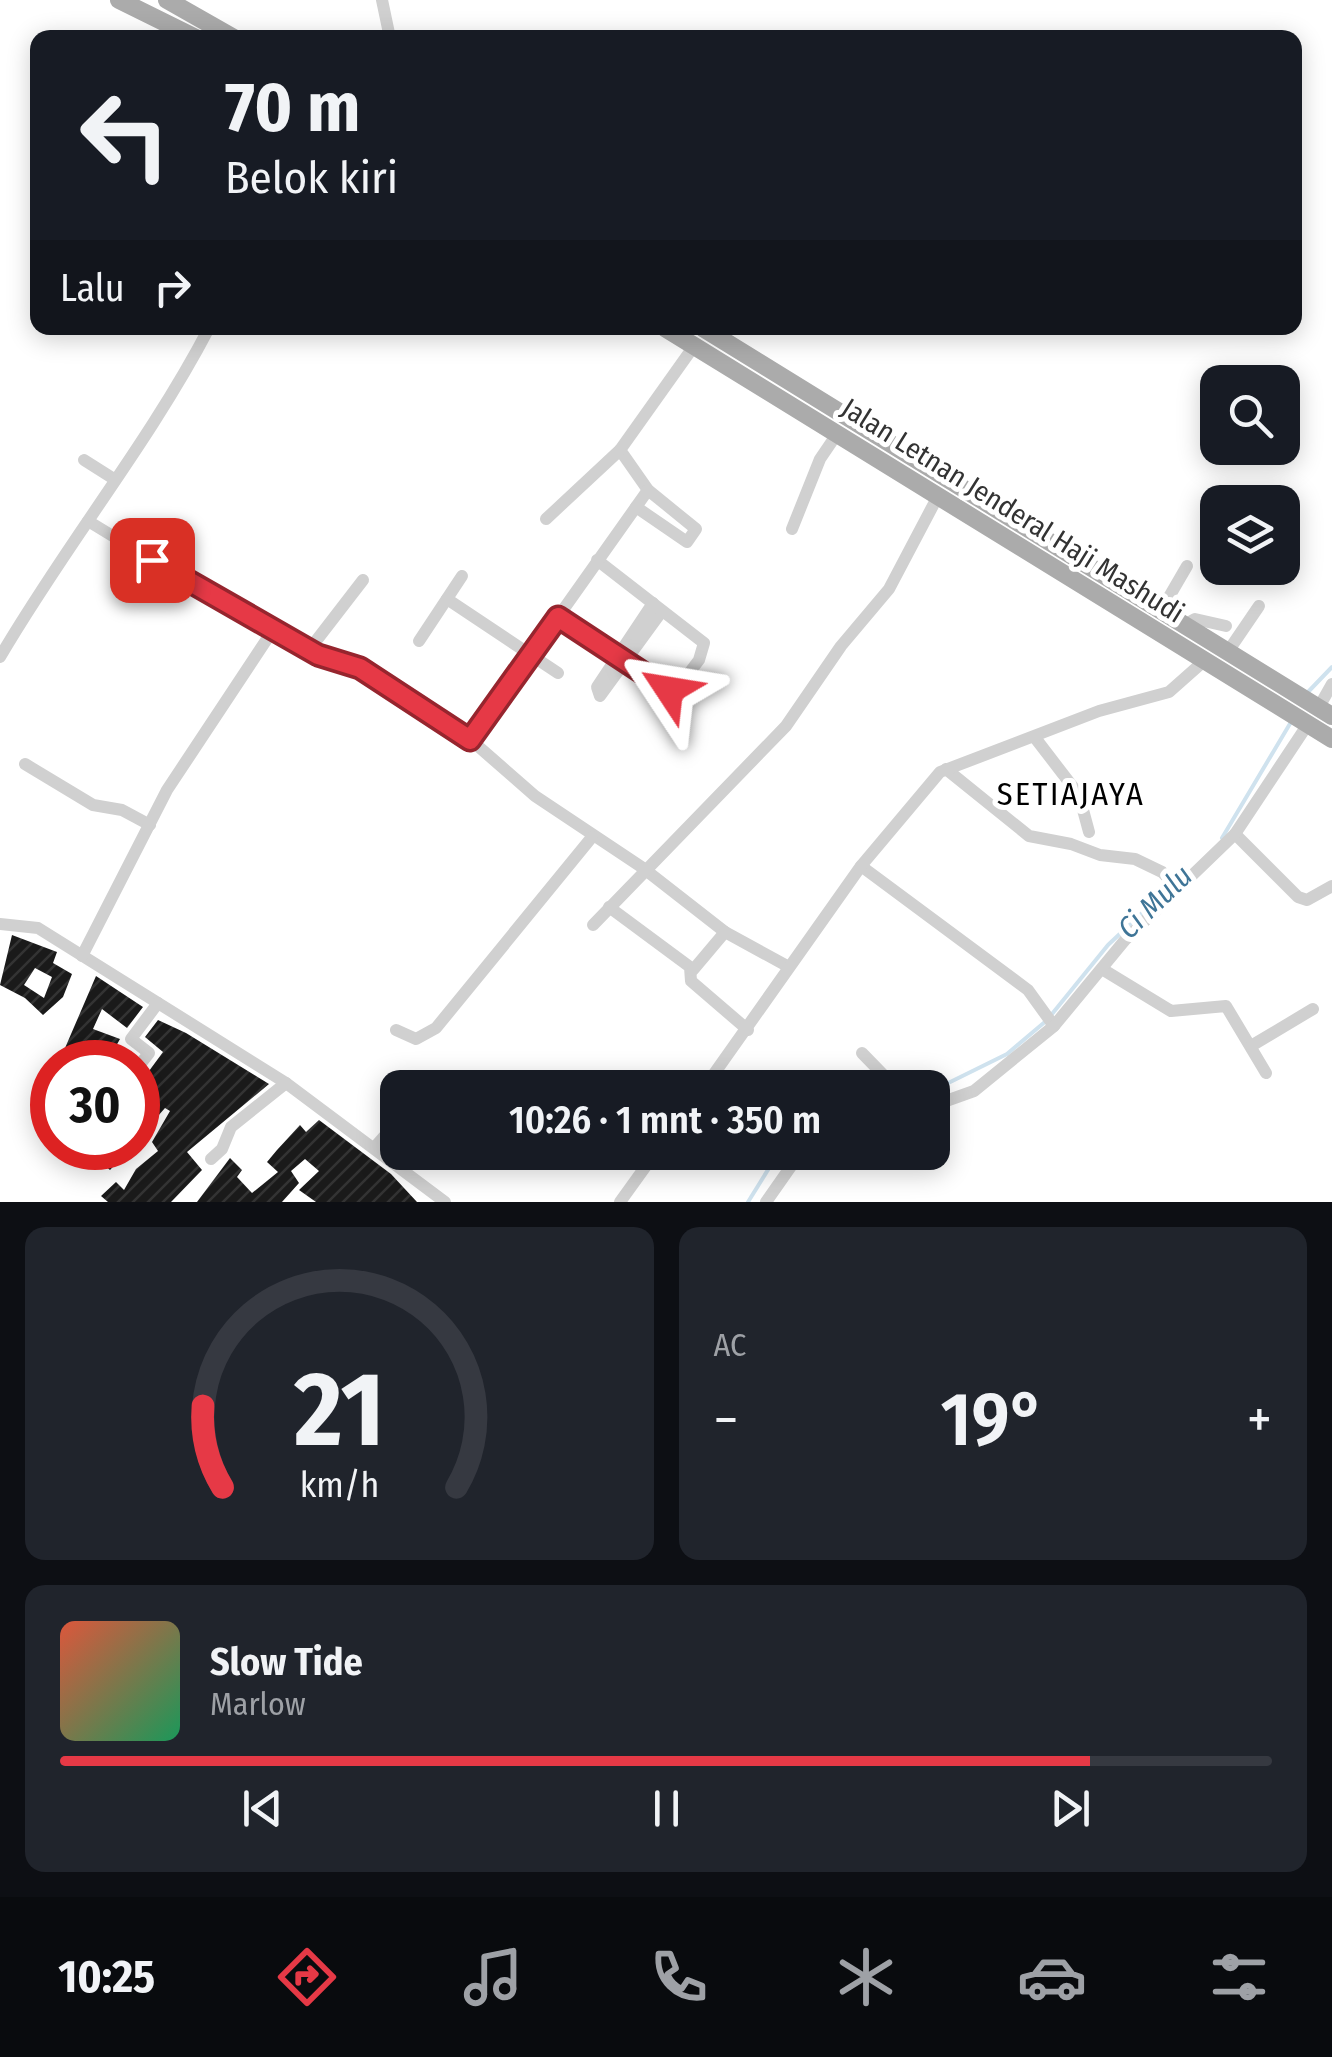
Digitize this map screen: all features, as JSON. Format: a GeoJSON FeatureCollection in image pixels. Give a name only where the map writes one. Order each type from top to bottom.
{"type":"FeatureCollection","features":[{"type":"Feature","properties":{"kind":"main road"},"geometry":{"type":"LineString","coordinates":[[119,0],[180,30]]}},
{"type":"Feature","properties":{"kind":"main road"},"geometry":{"type":"LineString","coordinates":[[167,0],[220,30]]}},
{"type":"Feature","properties":{"kind":"main road","name":"Jalan Letnan Jenderal Haji Mashudi"},"geometry":{"type":"LineString","coordinates":[[676,335],[1332,739]]}},
{"type":"Feature","properties":{"kind":"main road","name":"Jalan Letnan Jenderal Haji Mashudi"},"geometry":{"type":"LineString","coordinates":[[714,335],[1322,709]]}},
{"type":"Feature","properties":{"kind":"street"},"geometry":{"type":"LineString","coordinates":[[382,0],[388,30]]}},
{"type":"Feature","properties":{"kind":"street"},"geometry":{"type":"LineString","coordinates":[[0,657],[114,479],[170,404],[205,335]]}},
{"type":"Feature","properties":{"kind":"street"},"geometry":{"type":"LineString","coordinates":[[546,519],[620,450],[694,346]]}},
{"type":"Feature","properties":{"kind":"street"},"geometry":{"type":"LineString","coordinates":[[792,529],[820,459],[837,434]]}},
{"type":"Feature","properties":{"kind":"street"},"geometry":{"type":"LineString","coordinates":[[620,450],[648,490],[696,529],[686,542],[636,507]]}},
{"type":"Feature","properties":{"kind":"street"},"geometry":{"type":"LineString","coordinates":[[84,460],[114,479]]}},
{"type":"Feature","properties":{"kind":"street"},"geometry":{"type":"LineString","coordinates":[[470,740],[648,490]]}},
{"type":"Feature","properties":{"kind":"street"},"geometry":{"type":"LineString","coordinates":[[594,924],[643,868],[706,812],[786,726],[841,646],[889,589],[938,496]]}},
{"type":"Feature","properties":{"kind":"street"},"geometry":{"type":"LineString","coordinates":[[88,521],[308,650],[360,668],[470,740],[535,796],[643,868],[726,932],[789,967]]}},
{"type":"Feature","properties":{"kind":"street"},"geometry":{"type":"LineString","coordinates":[[558,617],[677,692],[706,646],[597,560]]}},
{"type":"Feature","properties":{"kind":"street"},"geometry":{"type":"LineString","coordinates":[[1162,609],[1188,566]]}},
{"type":"Feature","properties":{"kind":"street"},"geometry":{"type":"LineString","coordinates":[[419,641],[462,576]]}},
{"type":"Feature","properties":{"kind":"street"},"geometry":{"type":"LineString","coordinates":[[308,650],[362,580]]}},
{"type":"Feature","properties":{"kind":"street"},"geometry":{"type":"LineString","coordinates":[[448,599],[558,673]]}},
{"type":"Feature","properties":{"kind":"street"},"geometry":{"type":"LineString","coordinates":[[1229,650],[1259,606]]}},
{"type":"Feature","properties":{"kind":"street"},"geometry":{"type":"LineString","coordinates":[[620,658],[658,607]]}},
{"type":"Feature","properties":{"kind":"street"},"geometry":{"type":"LineString","coordinates":[[1186,624],[1194,620],[1226,626]]}},
{"type":"Feature","properties":{"kind":"street"},"geometry":{"type":"LineString","coordinates":[[82,956],[195,743],[273,630]]}},
{"type":"Feature","properties":{"kind":"street"},"geometry":{"type":"LineString","coordinates":[[718,1070],[861,866],[914,800],[946,769],[1036,739],[1099,711],[1177,688],[1204,661]]}},
{"type":"Feature","properties":{"kind":"street"},"geometry":{"type":"LineString","coordinates":[[1322,709],[1332,684]]}},
{"type":"Feature","properties":{"kind":"street"},"geometry":{"type":"LineString","coordinates":[[950,1099],[974,1090],[1052,1022],[1098,975],[1174,885],[1235,834],[1307,724]]}},
{"type":"Feature","properties":{"kind":"street"},"geometry":{"type":"LineString","coordinates":[[1036,739],[1079,795],[1089,832]]}},
{"type":"Feature","properties":{"kind":"street"},"geometry":{"type":"LineString","coordinates":[[25,764],[94,806],[122,810],[150,825]]}},
{"type":"Feature","properties":{"kind":"street"},"geometry":{"type":"LineString","coordinates":[[946,769],[1029,836],[1071,844],[1100,855],[1135,859],[1174,885]]}},
{"type":"Feature","properties":{"kind":"street"},"geometry":{"type":"LineString","coordinates":[[1235,834],[1298,897],[1307,900],[1332,886]]}},
{"type":"Feature","properties":{"kind":"street"},"geometry":{"type":"LineString","coordinates":[[396,1030],[416,1038],[436,1028],[592,837]]}},
{"type":"Feature","properties":{"kind":"street"},"geometry":{"type":"LineString","coordinates":[[861,866],[1017,981],[1052,1022]]}},
{"type":"Feature","properties":{"kind":"street"},"geometry":{"type":"LineString","coordinates":[[610,908],[694,970]]}},
{"type":"Feature","properties":{"kind":"street"},"geometry":{"type":"LineString","coordinates":[[0,924],[30,925],[158,1003],[286,1083],[445,1202]]}},
{"type":"Feature","properties":{"kind":"street"},"geometry":{"type":"LineString","coordinates":[[726,932],[694,970],[691,981],[748,1030]]}},
{"type":"Feature","properties":{"kind":"street"},"geometry":{"type":"LineString","coordinates":[[1098,975],[1178,1012],[1215,1004],[1226,1006],[1266,1073]]}},
{"type":"Feature","properties":{"kind":"street"},"geometry":{"type":"LineString","coordinates":[[131,1040],[158,1003]]}},
{"type":"Feature","properties":{"kind":"street"},"geometry":{"type":"LineString","coordinates":[[1252,1046],[1314,1009]]}},
{"type":"Feature","properties":{"kind":"street"},"geometry":{"type":"LineString","coordinates":[[862,1053],[879,1070]]}},
{"type":"Feature","properties":{"kind":"street"},"geometry":{"type":"LineString","coordinates":[[211,1159],[222,1149],[231,1127],[286,1083]]}},
{"type":"Feature","properties":{"kind":"street"},"geometry":{"type":"LineString","coordinates":[[374,1148],[380,1141]]}},
{"type":"Feature","properties":{"kind":"street"},"geometry":{"type":"LineString","coordinates":[[620,1202],[643,1170]]}},
{"type":"Feature","properties":{"kind":"street"},"geometry":{"type":"LineString","coordinates":[[766,1202],[788,1170]]}},
{"type":"Feature","properties":{"kind":"building"},"geometry":{"type":"Polygon","coordinates":[[[12,935],[57,952],[53,963],[72,974],[63,997],[43,1015],[25,998],[0,985],[12,935]],[[35,968],[24,985],[44,998],[52,977],[35,968]]]}},
{"type":"Feature","properties":{"kind":"building"},"geometry":{"type":"Polygon","coordinates":[[[96,976],[143,1007],[127,1028],[102,1009],[93,1029],[119,1040],[68,1040],[96,976]]]}},
{"type":"Feature","properties":{"kind":"building"},"geometry":{"type":"Polygon","coordinates":[[[158,1020],[269,1084],[187,1152],[202,1170],[171,1202],[108,1202],[101,1196],[116,1182],[124,1190],[135,1170],[160,1170],[160,1128],[170,1111],[165,1108],[160,1114],[160,1040],[145,1037],[158,1020]]]}},
{"type":"Feature","properties":{"kind":"building"},"geometry":{"type":"Polygon","coordinates":[[[319,1120],[380,1166],[380,1170],[391,1174],[417,1202],[316,1202],[299,1190],[319,1171],[305,1159],[291,1171],[299,1183],[282,1202],[197,1202],[230,1158],[242,1170],[237,1177],[252,1193],[278,1172],[267,1162],[277,1150],[300,1125],[306,1132],[319,1120]]]}},
{"type":"Feature","properties":{"kind":"waterway","name":"Ci Mulu"},"geometry":{"type":"LineString","coordinates":[[1308,692],[1332,667]]}},
{"type":"Feature","properties":{"kind":"waterway","name":"Ci Mulu"},"geometry":{"type":"LineString","coordinates":[[1222,838],[1291,722]]}},
{"type":"Feature","properties":{"kind":"waterway","name":"Ci Mulu"},"geometry":{"type":"LineString","coordinates":[[1052,1014],[1108,945],[1171,886]]}},
{"type":"Feature","properties":{"kind":"waterway","name":"Ci Mulu"},"geometry":{"type":"LineString","coordinates":[[950,1082],[1007,1054],[1046,1021]]}},
{"type":"Feature","properties":{"kind":"waterway","name":"Ci Mulu"},"geometry":{"type":"LineString","coordinates":[[748,1202],[768,1170]]}},
{"type":"Feature","properties":{"kind":"district","name":"SETIAJAYA"},"geometry":{"type":"Point","coordinates":[1071,794]}},
{"type":"Feature","properties":{"kind":"route"},"geometry":{"type":"LineString","coordinates":[[152,560],[318,655],[360,668],[470,740],[558,617],[669,690]]}}]}
